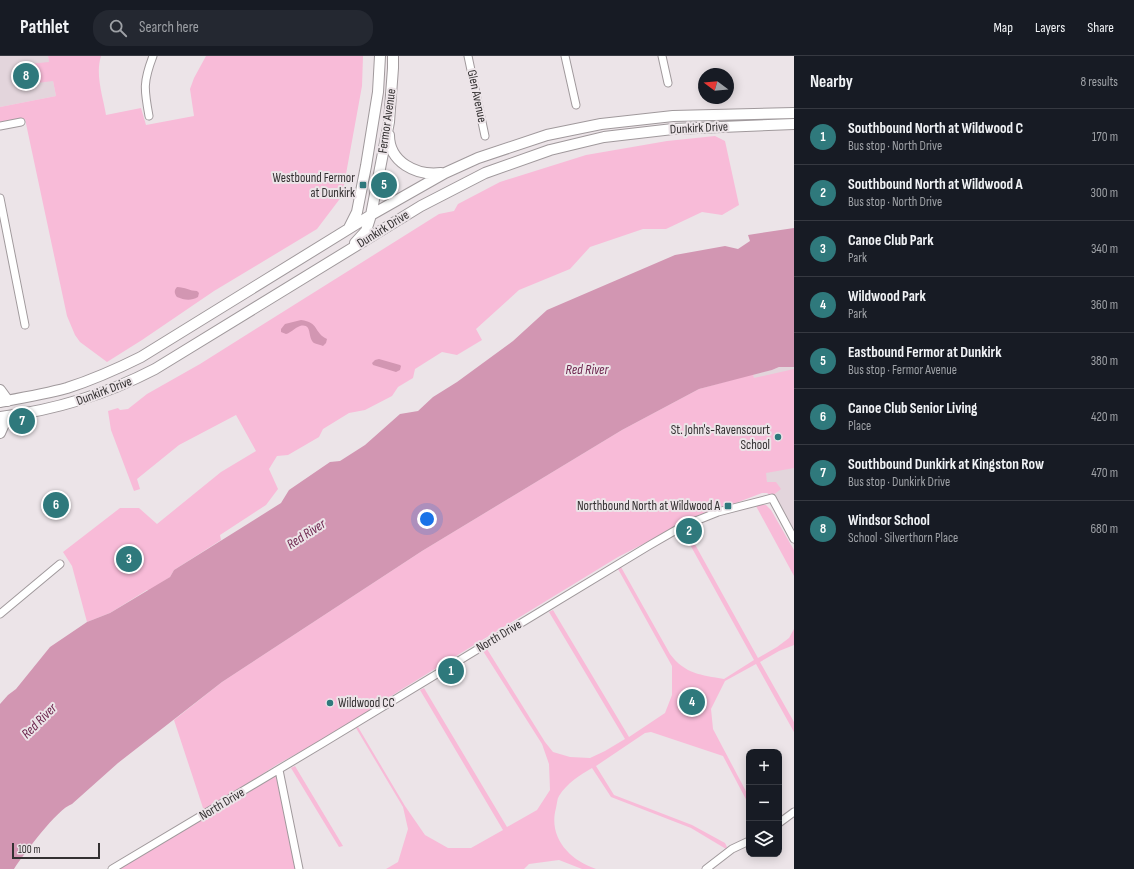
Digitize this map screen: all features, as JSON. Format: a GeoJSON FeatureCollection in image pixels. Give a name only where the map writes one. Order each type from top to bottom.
{"type":"FeatureCollection","features":[{"type":"Feature","properties":{"kind":"main road","name":"Fermor Avenue"},"geometry":{"type":"LineString","coordinates":[[348,230],[357,212],[366,166],[378,92],[380,56]]}},
{"type":"Feature","properties":{"kind":"main road","name":"Fermor Avenue"},"geometry":{"type":"LineString","coordinates":[[349,251],[366,231],[372,215],[389,122],[393,56]]}},
{"type":"Feature","properties":{"kind":"main road","name":"Dunkirk Drive"},"geometry":{"type":"LineString","coordinates":[[4,401],[30,397],[67,388],[105,374],[141,357],[372,215],[445,173],[478,158],[538,138],[597,125],[673,116],[794,112]]}},
{"type":"Feature","properties":{"kind":"main road"},"geometry":{"type":"LineString","coordinates":[[389,122],[389,143],[398,159],[412,170],[430,174],[445,173]]}},
{"type":"Feature","properties":{"kind":"main road","name":"Dunkirk Drive"},"geometry":{"type":"LineString","coordinates":[[0,417],[50,409],[80,401],[141,377],[421,206],[485,173],[550,150],[598,139],[673,129],[794,124]]}},
{"type":"Feature","properties":{"kind":"main road"},"geometry":{"type":"LineString","coordinates":[[597,125],[598,139]]}},
{"type":"Feature","properties":{"kind":"main road"},"geometry":{"type":"LineString","coordinates":[[0,390],[4,401]]}},
{"type":"Feature","properties":{"kind":"main road"},"geometry":{"type":"LineString","coordinates":[[0,432],[4,424],[12,416]]}},
{"type":"Feature","properties":{"kind":"street"},"geometry":{"type":"LineString","coordinates":[[149,116],[144,92],[145,81],[153,56]]}},
{"type":"Feature","properties":{"kind":"street","name":"Glen Avenue"},"geometry":{"type":"LineString","coordinates":[[468,56],[485,136]]}},
{"type":"Feature","properties":{"kind":"street"},"geometry":{"type":"LineString","coordinates":[[565,56],[576,105]]}},
{"type":"Feature","properties":{"kind":"street"},"geometry":{"type":"LineString","coordinates":[[662,56],[668,83]]}},
{"type":"Feature","properties":{"kind":"street"},"geometry":{"type":"LineString","coordinates":[[0,126],[21,122]]}},
{"type":"Feature","properties":{"kind":"street"},"geometry":{"type":"LineString","coordinates":[[0,198],[25,325]]}},
{"type":"Feature","properties":{"kind":"street","name":"North Drive"},"geometry":{"type":"LineString","coordinates":[[112,869],[279,770],[650,544],[683,526],[718,512],[772,498],[794,539]]}},
{"type":"Feature","properties":{"kind":"street"},"geometry":{"type":"LineString","coordinates":[[0,614],[60,564]]}},
{"type":"Feature","properties":{"kind":"street"},"geometry":{"type":"LineString","coordinates":[[279,770],[299,869]]}},
{"type":"Feature","properties":{"kind":"street"},"geometry":{"type":"LineString","coordinates":[[782,821],[794,812]]}},
{"type":"Feature","properties":{"kind":"street"},"geometry":{"type":"LineString","coordinates":[[706,869],[732,849],[746,842]]}},
{"type":"Feature","properties":{"kind":"shaded area"},"geometry":{"type":"Polygon","coordinates":[[[0,56],[48,56],[56,96],[0,107],[0,56]]]}},
{"type":"Feature","properties":{"kind":"shaded area"},"geometry":{"type":"Polygon","coordinates":[[[48,56],[101,56],[99,63],[99,78],[106,115],[141,108],[146,125],[194,116],[190,89],[206,56],[363,56],[362,86],[342,196],[317,229],[214,291],[107,362],[80,342],[75,335],[67,316],[25,119],[0,124],[0,107],[56,96],[53,81],[21,85],[19,65],[49,62],[48,56]]]}},
{"type":"Feature","properties":{"kind":"shaded area"},"geometry":{"type":"Polygon","coordinates":[[[715,136],[725,141],[739,205],[722,215],[702,212],[666,229],[643,229],[590,247],[570,269],[519,290],[476,329],[482,340],[457,355],[442,352],[415,369],[413,378],[398,387],[392,396],[365,410],[349,413],[323,429],[319,437],[288,455],[277,456],[269,469],[278,489],[266,505],[220,535],[221,540],[174,570],[170,577],[110,613],[87,622],[72,566],[63,552],[120,508],[139,508],[157,524],[221,472],[256,451],[236,415],[179,445],[137,479],[140,489],[134,491],[111,430],[108,411],[118,408],[120,410],[128,409],[147,394],[200,364],[439,214],[454,211],[458,204],[500,182],[586,155],[667,141],[715,136]]]}},
{"type":"Feature","properties":{"kind":"shaded area","name":"St. John's-Ravenscourt School"},"geometry":{"type":"Polygon","coordinates":[[[779,367],[794,367],[794,545],[769,501],[753,374],[779,367]]]}},
{"type":"Feature","properties":{"kind":"shaded area"},"geometry":{"type":"Polygon","coordinates":[[[794,369],[794,468],[766,473],[767,482],[776,482],[781,489],[772,496],[767,493],[762,493],[686,522],[618,557],[399,691],[345,727],[278,764],[204,811],[174,720],[222,682],[422,551],[622,430],[699,389],[753,374],[754,378],[794,369]]]}},
{"type":"Feature","properties":{"kind":"shaded area"},"geometry":{"type":"Polygon","coordinates":[[[766,505],[771,510],[794,550],[794,576],[756,506],[766,505]]]}},
{"type":"Feature","properties":{"kind":"shaded area"},"geometry":{"type":"Polygon","coordinates":[[[687,530],[758,658],[789,638],[794,629],[794,645],[779,651],[760,662],[794,722],[794,732],[756,664],[725,681],[711,709],[713,729],[746,791],[746,799],[723,756],[651,732],[645,733],[596,766],[614,795],[692,825],[725,843],[727,847],[726,849],[691,828],[611,797],[592,768],[574,780],[562,791],[558,799],[554,819],[558,838],[563,846],[577,860],[596,869],[582,869],[559,860],[529,864],[524,869],[386,869],[398,862],[408,829],[403,807],[356,728],[358,727],[405,806],[425,835],[448,848],[471,848],[503,830],[420,690],[424,688],[507,827],[537,810],[550,790],[549,764],[542,744],[483,651],[487,649],[545,742],[553,752],[570,757],[590,758],[625,739],[549,612],[553,610],[629,737],[665,713],[672,695],[672,666],[618,569],[621,567],[670,654],[682,666],[701,675],[724,679],[754,660],[683,532],[687,530]]]}},
{"type":"Feature","properties":{"kind":"shaded area"},"geometry":{"type":"Polygon","coordinates":[[[295,766],[343,846],[339,847],[291,768],[295,766]]]}},
{"type":"Feature","properties":{"kind":"shaded area"},"geometry":{"type":"Polygon","coordinates":[[[276,776],[296,869],[112,869],[205,814],[276,776]]]}},
{"type":"Feature","properties":{"kind":"water","name":"Red River"},"geometry":{"type":"Polygon","coordinates":[[[794,228],[794,367],[779,367],[699,389],[622,430],[422,551],[222,682],[118,763],[72,804],[58,814],[25,853],[14,869],[0,869],[0,704],[16,689],[50,647],[87,622],[110,613],[170,577],[174,570],[281,503],[289,490],[330,462],[340,461],[365,445],[400,414],[418,411],[433,397],[457,382],[513,341],[547,310],[675,255],[725,246],[738,249],[750,241],[748,235],[794,228]]]}},
{"type":"Feature","properties":{"kind":"water"},"geometry":{"type":"Polygon","coordinates":[[[177,287],[197,291],[199,293],[198,297],[188,300],[177,297],[175,294],[175,289],[177,287]]]}},
{"type":"Feature","properties":{"kind":"water"},"geometry":{"type":"Polygon","coordinates":[[[301,320],[307,321],[314,325],[320,334],[327,339],[323,346],[312,341],[307,327],[304,326],[300,326],[286,334],[281,332],[281,329],[285,324],[301,320]]]}},
{"type":"Feature","properties":{"kind":"water"},"geometry":{"type":"Polygon","coordinates":[[[379,359],[400,365],[400,370],[396,372],[373,365],[372,363],[375,360],[379,359]]]}},
{"type":"Feature","properties":{"kind":"place","name":"Windsor School"},"geometry":{"type":"Point","coordinates":[26,76]}},
{"type":"Feature","properties":{"kind":"place","name":"Westbound Fermor at Dunkirk"},"geometry":{"type":"Point","coordinates":[363,185]}},
{"type":"Feature","properties":{"kind":"place","name":"Eastbound Fermor at Dunkirk"},"geometry":{"type":"Point","coordinates":[384,185]}},
{"type":"Feature","properties":{"kind":"place","name":"Southbound Dunkirk at Kingston Row"},"geometry":{"type":"Point","coordinates":[22,421]}},
{"type":"Feature","properties":{"kind":"place","name":"St. John's-Ravenscourt School"},"geometry":{"type":"Point","coordinates":[778,437]}},
{"type":"Feature","properties":{"kind":"place","name":"Canoe Club Senior Living"},"geometry":{"type":"Point","coordinates":[56,505]}},
{"type":"Feature","properties":{"kind":"place","name":"Northbound North at Wildwood A"},"geometry":{"type":"Point","coordinates":[728,506]}},
{"type":"Feature","properties":{"kind":"place","name":"Southbound North at Wildwood A"},"geometry":{"type":"Point","coordinates":[689,531]}},
{"type":"Feature","properties":{"kind":"place","name":"Canoe Club Park"},"geometry":{"type":"Point","coordinates":[129,559]}},
{"type":"Feature","properties":{"kind":"place","name":"Southbound North at Wildwood C"},"geometry":{"type":"Point","coordinates":[451,671]}},
{"type":"Feature","properties":{"kind":"place","name":"Wildwood Park"},"geometry":{"type":"Point","coordinates":[692,702]}},
{"type":"Feature","properties":{"kind":"place","name":"Wildwood CC"},"geometry":{"type":"Point","coordinates":[330,703]}}]}
